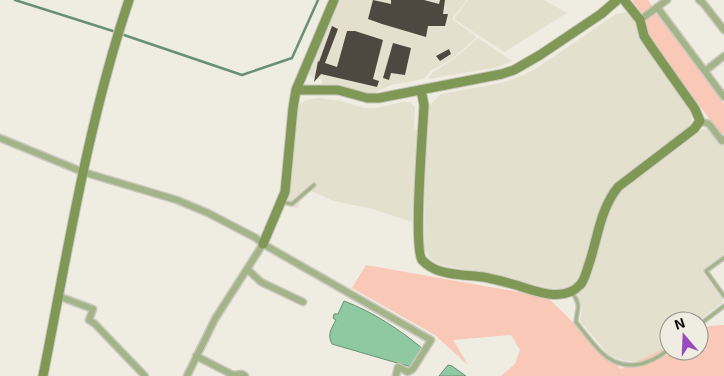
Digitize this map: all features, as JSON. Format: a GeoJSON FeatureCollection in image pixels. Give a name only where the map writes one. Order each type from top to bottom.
{"type":"FeatureCollection","features":[{"type":"Feature","properties":{"kind":"street"},"geometry":{"type":"LineString","coordinates":[[42,376],[83,172],[109,66],[129,0]]}},
{"type":"Feature","properties":{"kind":"street"},"geometry":{"type":"LineString","coordinates":[[186,376],[215,319],[263,244],[285,192],[296,90],[334,0]]}},
{"type":"Feature","properties":{"kind":"street"},"geometry":{"type":"LineString","coordinates":[[296,90],[338,90],[367,98],[379,98],[502,74],[514,70],[540,55],[601,14],[617,0]]}},
{"type":"Feature","properties":{"kind":"street"},"geometry":{"type":"LineString","coordinates":[[624,0],[640,20],[644,36],[695,108],[700,121]]}},
{"type":"Feature","properties":{"kind":"street"},"geometry":{"type":"LineString","coordinates":[[640,20],[667,0]]}},
{"type":"Feature","properties":{"kind":"street"},"geometry":{"type":"LineString","coordinates":[[699,0],[724,30]]}},
{"type":"Feature","properties":{"kind":"street"},"geometry":{"type":"LineString","coordinates":[[657,7],[724,97]]}},
{"type":"Feature","properties":{"kind":"street"},"geometry":{"type":"LineString","coordinates":[[705,71],[724,56]]}},
{"type":"Feature","properties":{"kind":"street"},"geometry":{"type":"LineString","coordinates":[[421,90],[424,105],[418,224],[419,249],[422,260],[432,268],[443,272],[485,277],[547,294],[560,295],[572,292],[582,284],[594,252],[604,208],[610,198],[618,187],[694,129],[700,121]]}},
{"type":"Feature","properties":{"kind":"street"},"geometry":{"type":"LineString","coordinates":[[700,121],[709,124],[722,141],[724,139]]}},
{"type":"Feature","properties":{"kind":"street"},"geometry":{"type":"LineString","coordinates":[[0,138],[83,172],[177,200],[208,213],[256,238],[263,244],[431,340],[413,368],[408,372],[398,367],[396,376]]}},
{"type":"Feature","properties":{"kind":"street"},"geometry":{"type":"LineString","coordinates":[[247,269],[261,282],[303,302]]}},
{"type":"Feature","properties":{"kind":"street"},"geometry":{"type":"LineString","coordinates":[[58,296],[92,309],[89,320],[145,376]]}},
{"type":"Feature","properties":{"kind":"street"},"geometry":{"type":"LineString","coordinates":[[196,356],[233,375],[242,374],[245,376]]}},
{"type":"Feature","properties":{"kind":"lane"},"geometry":{"type":"LineString","coordinates":[[281,202],[292,204],[314,185]]}},
{"type":"Feature","properties":{"kind":"lane"},"geometry":{"type":"LineString","coordinates":[[724,258],[706,271],[724,296]]}},
{"type":"Feature","properties":{"kind":"lane"},"geometry":{"type":"LineString","coordinates":[[572,292],[578,302],[579,309],[576,322],[601,353],[608,358],[635,366],[659,357]]}},
{"type":"Feature","properties":{"kind":"lane"},"geometry":{"type":"LineString","coordinates":[[709,317],[724,306]]}},
{"type":"Feature","properties":{"kind":"shaded area"},"geometry":{"type":"Polygon","coordinates":[[[340,0],[467,0],[452,19],[477,37],[453,58],[430,71],[424,79],[391,85],[376,92],[367,93],[339,84],[322,84],[322,79],[314,79],[309,74],[340,0]]]}},
{"type":"Feature","properties":{"kind":"shaded area"},"geometry":{"type":"Polygon","coordinates":[[[468,0],[544,0],[567,13],[504,52],[454,19],[468,0]]]}},
{"type":"Feature","properties":{"kind":"shaded area"},"geometry":{"type":"Polygon","coordinates":[[[633,0],[648,0],[653,7],[645,13],[640,12],[633,0]]]}},
{"type":"Feature","properties":{"kind":"shaded area"},"geometry":{"type":"Polygon","coordinates":[[[631,12],[639,36],[646,49],[691,113],[692,121],[687,129],[666,147],[613,185],[601,207],[589,253],[580,278],[571,287],[559,290],[438,264],[431,259],[424,249],[425,148],[428,107],[441,94],[501,83],[520,77],[537,68],[616,14],[631,12]]]}},
{"type":"Feature","properties":{"kind":"shaded area"},"geometry":{"type":"Polygon","coordinates":[[[655,14],[658,15],[724,104],[724,134],[720,133],[649,38],[644,25],[646,19],[655,14]]]}},
{"type":"Feature","properties":{"kind":"shaded area"},"geometry":{"type":"Polygon","coordinates":[[[478,38],[512,61],[498,67],[428,79],[433,72],[455,58],[478,38]]]}},
{"type":"Feature","properties":{"kind":"shaded area"},"geometry":{"type":"Polygon","coordinates":[[[318,98],[342,101],[364,108],[376,108],[403,102],[410,102],[415,107],[414,128],[419,131],[412,222],[369,208],[334,201],[311,191],[300,201],[298,208],[285,206],[290,190],[297,106],[306,100],[318,98]]]}},
{"type":"Feature","properties":{"kind":"shaded area"},"geometry":{"type":"Polygon","coordinates":[[[703,129],[709,130],[720,146],[724,144],[724,255],[702,271],[723,299],[722,303],[709,313],[709,311],[659,311],[659,353],[634,362],[609,355],[580,321],[582,307],[578,294],[588,282],[608,211],[619,192],[703,129]]]}},
{"type":"Feature","properties":{"kind":"shaded area"},"geometry":{"type":"Polygon","coordinates":[[[366,265],[547,297],[621,369],[659,351],[659,361],[709,361],[709,326],[724,325],[724,376],[501,376],[515,364],[520,350],[511,335],[453,340],[468,365],[435,335],[352,288],[366,265]]]}},
{"type":"Feature","properties":{"kind":"shaded area"},"geometry":{"type":"Polygon","coordinates":[[[344,301],[365,310],[385,322],[423,349],[411,367],[332,344],[330,335],[336,320],[333,318],[334,314],[338,314],[344,301]]]}},
{"type":"Feature","properties":{"kind":"shaded area"},"geometry":{"type":"Polygon","coordinates":[[[448,365],[452,366],[466,376],[439,376],[448,365]]]}},
{"type":"Feature","properties":{"kind":"building"},"geometry":{"type":"Polygon","coordinates":[[[373,0],[391,4],[391,0],[424,0],[439,4],[440,0],[445,0],[443,14],[448,14],[445,26],[428,26],[426,37],[368,19],[373,0]]]}},
{"type":"Feature","properties":{"kind":"building"},"geometry":{"type":"Polygon","coordinates":[[[332,26],[338,29],[325,63],[337,67],[347,31],[355,31],[383,40],[373,79],[379,81],[377,87],[321,74],[314,82],[318,61],[332,26]]]}},
{"type":"Feature","properties":{"kind":"building"},"geometry":{"type":"Polygon","coordinates":[[[393,43],[411,48],[405,75],[391,73],[389,80],[383,78],[393,43]]]}},
{"type":"Feature","properties":{"kind":"building"},"geometry":{"type":"Polygon","coordinates":[[[449,49],[451,54],[440,61],[436,56],[449,49]]]}},
{"type":"Feature","properties":{"kind":"waterway"},"geometry":{"type":"LineString","coordinates":[[15,0],[116,32]]}},
{"type":"Feature","properties":{"kind":"waterway"},"geometry":{"type":"LineString","coordinates":[[121,34],[242,75],[292,58],[318,0]]}}]}
